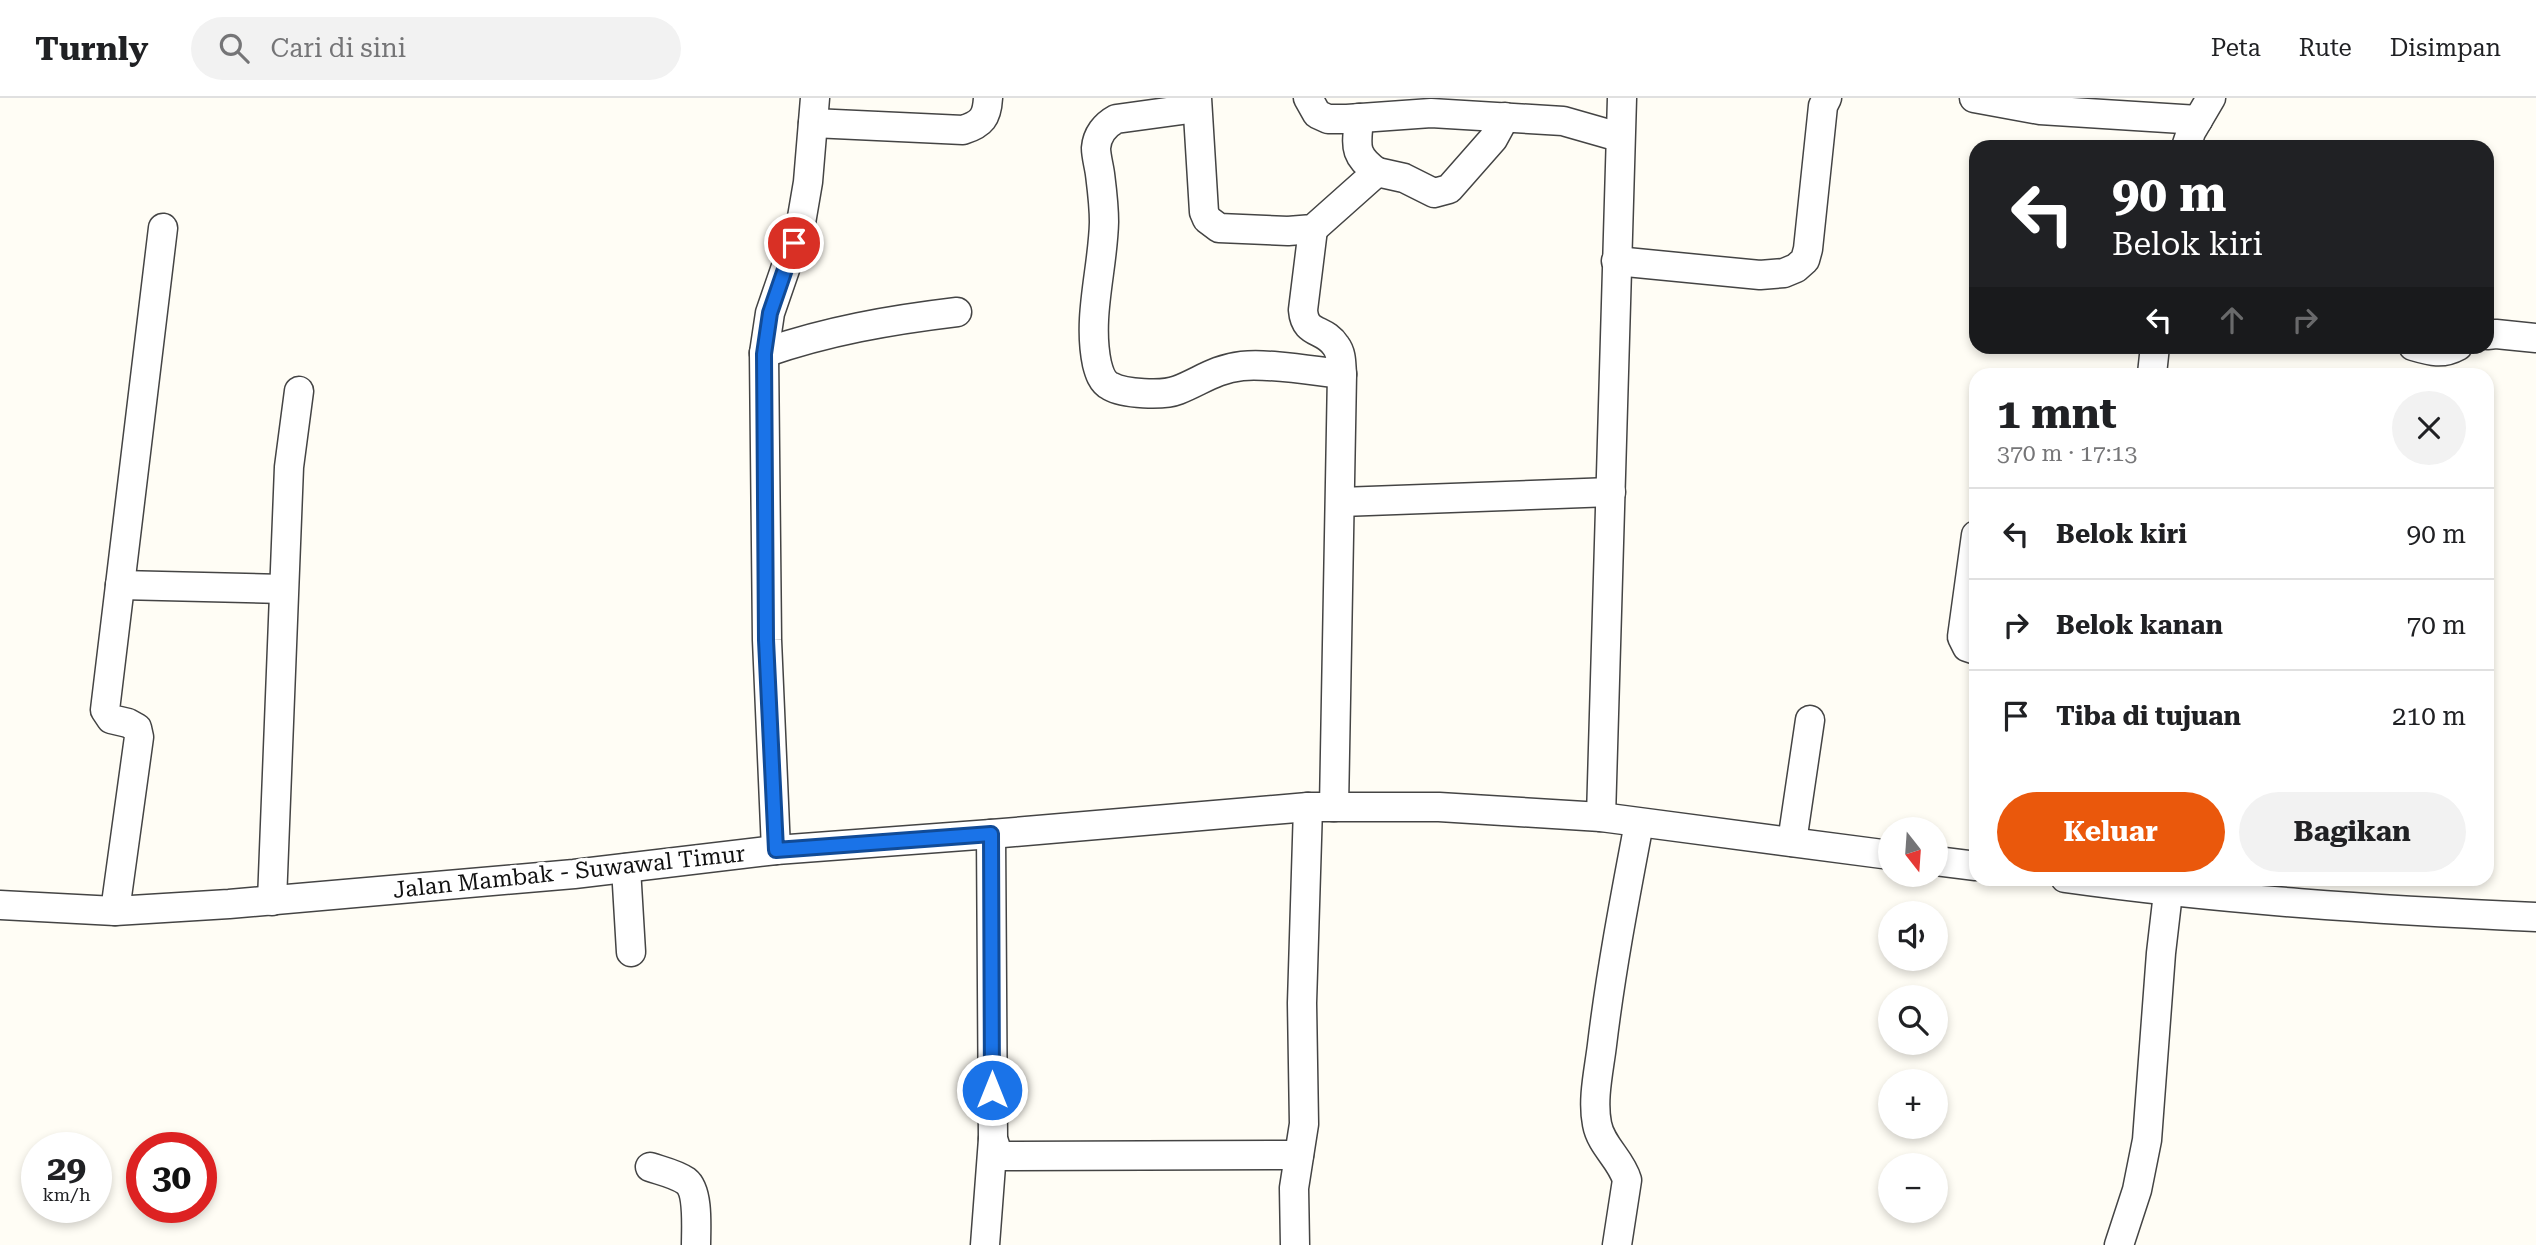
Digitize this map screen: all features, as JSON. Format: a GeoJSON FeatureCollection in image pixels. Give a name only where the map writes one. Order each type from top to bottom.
{"type":"FeatureCollection","features":[{"type":"Feature","properties":{"kind":"street"},"geometry":{"type":"LineString","coordinates":[[776,850],[766,640],[764,354],[770,313],[801,223],[814,111],[963,130],[978,125],[983,120],[987,114],[988,98]]}},
{"type":"Feature","properties":{"kind":"street"},"geometry":{"type":"LineString","coordinates":[[1307,98],[1317,114],[1328,119],[1431,113],[1505,117],[1563,121],[1619,138]]}},
{"type":"Feature","properties":{"kind":"street"},"geometry":{"type":"LineString","coordinates":[[1601,817],[1622,98]]}},
{"type":"Feature","properties":{"kind":"street"},"geometry":{"type":"LineString","coordinates":[[1616,261],[1760,275],[1784,273],[1796,268],[1805,260],[1808,249],[1826,98]]}},
{"type":"Feature","properties":{"kind":"street"},"geometry":{"type":"LineString","coordinates":[[1974,98],[2040,110],[2204,109],[2189,140]]}},
{"type":"Feature","properties":{"kind":"street"},"geometry":{"type":"LineString","coordinates":[[1342,374],[1245,366],[1207,375],[1177,390],[1154,393],[1118,389],[1105,382],[1097,367],[1094,335],[1104,234],[1104,200],[1096,148],[1099,136],[1108,123],[1116,119],[1197,103],[1204,212],[1206,219],[1219,228],[1287,231],[1313,229],[1377,172]]}},
{"type":"Feature","properties":{"kind":"street"},"geometry":{"type":"LineString","coordinates":[[1359,118],[1357,150],[1361,158],[1377,172],[1404,177],[1434,193],[1449,189],[1493,139],[1505,117]]}},
{"type":"Feature","properties":{"kind":"street"},"geometry":{"type":"LineString","coordinates":[[115,911],[139,737],[137,728],[111,719],[105,710],[163,228]]}},
{"type":"Feature","properties":{"kind":"street"},"geometry":{"type":"LineString","coordinates":[[1295,1245],[1294,1188],[1304,1124],[1303,1003],[1321,807],[1341,502],[1342,374],[1338,348],[1324,335],[1308,327],[1304,320],[1313,229]]}},
{"type":"Feature","properties":{"kind":"street"},"geometry":{"type":"LineString","coordinates":[[764,354],[822,334],[889,320],[957,312]]}},
{"type":"Feature","properties":{"kind":"street"},"geometry":{"type":"LineString","coordinates":[[2494,334],[2536,338]]}},
{"type":"Feature","properties":{"kind":"street"},"geometry":{"type":"LineString","coordinates":[[272,901],[289,467],[299,391]]}},
{"type":"Feature","properties":{"kind":"street"},"geometry":{"type":"LineString","coordinates":[[1341,502],[1611,492]]}},
{"type":"Feature","properties":{"kind":"street"},"geometry":{"type":"LineString","coordinates":[[120,585],[283,589]]}},
{"type":"Feature","properties":{"kind":"street"},"geometry":{"type":"LineString","coordinates":[[1969,586],[1962,637],[1969,648]]}},
{"type":"Feature","properties":{"kind":"street"},"geometry":{"type":"LineString","coordinates":[[1792,842],[1810,720]]}},
{"type":"Feature","properties":{"kind":"street","name":"Jalan Mambak - Suwawal Timur"},"geometry":{"type":"LineString","coordinates":[[0,905],[115,911],[272,901],[626,868],[776,850],[1321,807],[1438,807],[1601,817],[1878,853]]}},
{"type":"Feature","properties":{"kind":"street"},"geometry":{"type":"LineString","coordinates":[[1617,1245],[1627,1180],[1597,1127],[1596,1099],[1611,971],[1639,823]]}},
{"type":"Feature","properties":{"kind":"street"},"geometry":{"type":"LineString","coordinates":[[985,1245],[993,1139],[991,834]]}},
{"type":"Feature","properties":{"kind":"street"},"geometry":{"type":"LineString","coordinates":[[1948,862],[1969,865]]}},
{"type":"Feature","properties":{"kind":"street"},"geometry":{"type":"LineString","coordinates":[[626,868],[631,952]]}},
{"type":"Feature","properties":{"kind":"street"},"geometry":{"type":"LineString","coordinates":[[2138,886],[2168,893],[2372,909],[2536,917]]}},
{"type":"Feature","properties":{"kind":"street"},"geometry":{"type":"LineString","coordinates":[[2119,1245],[2137,1190],[2147,1140],[2168,893]]}},
{"type":"Feature","properties":{"kind":"street"},"geometry":{"type":"LineString","coordinates":[[993,1139],[995,1148],[1003,1156],[1299,1155]]}},
{"type":"Feature","properties":{"kind":"street"},"geometry":{"type":"LineString","coordinates":[[650,1167],[678,1177],[693,1190],[696,1245]]}},
{"type":"Feature","properties":{"kind":"route"},"geometry":{"type":"LineString","coordinates":[[794,243],[770,313],[764,354],[766,640],[776,850],[991,834],[992,1090]]}}]}
